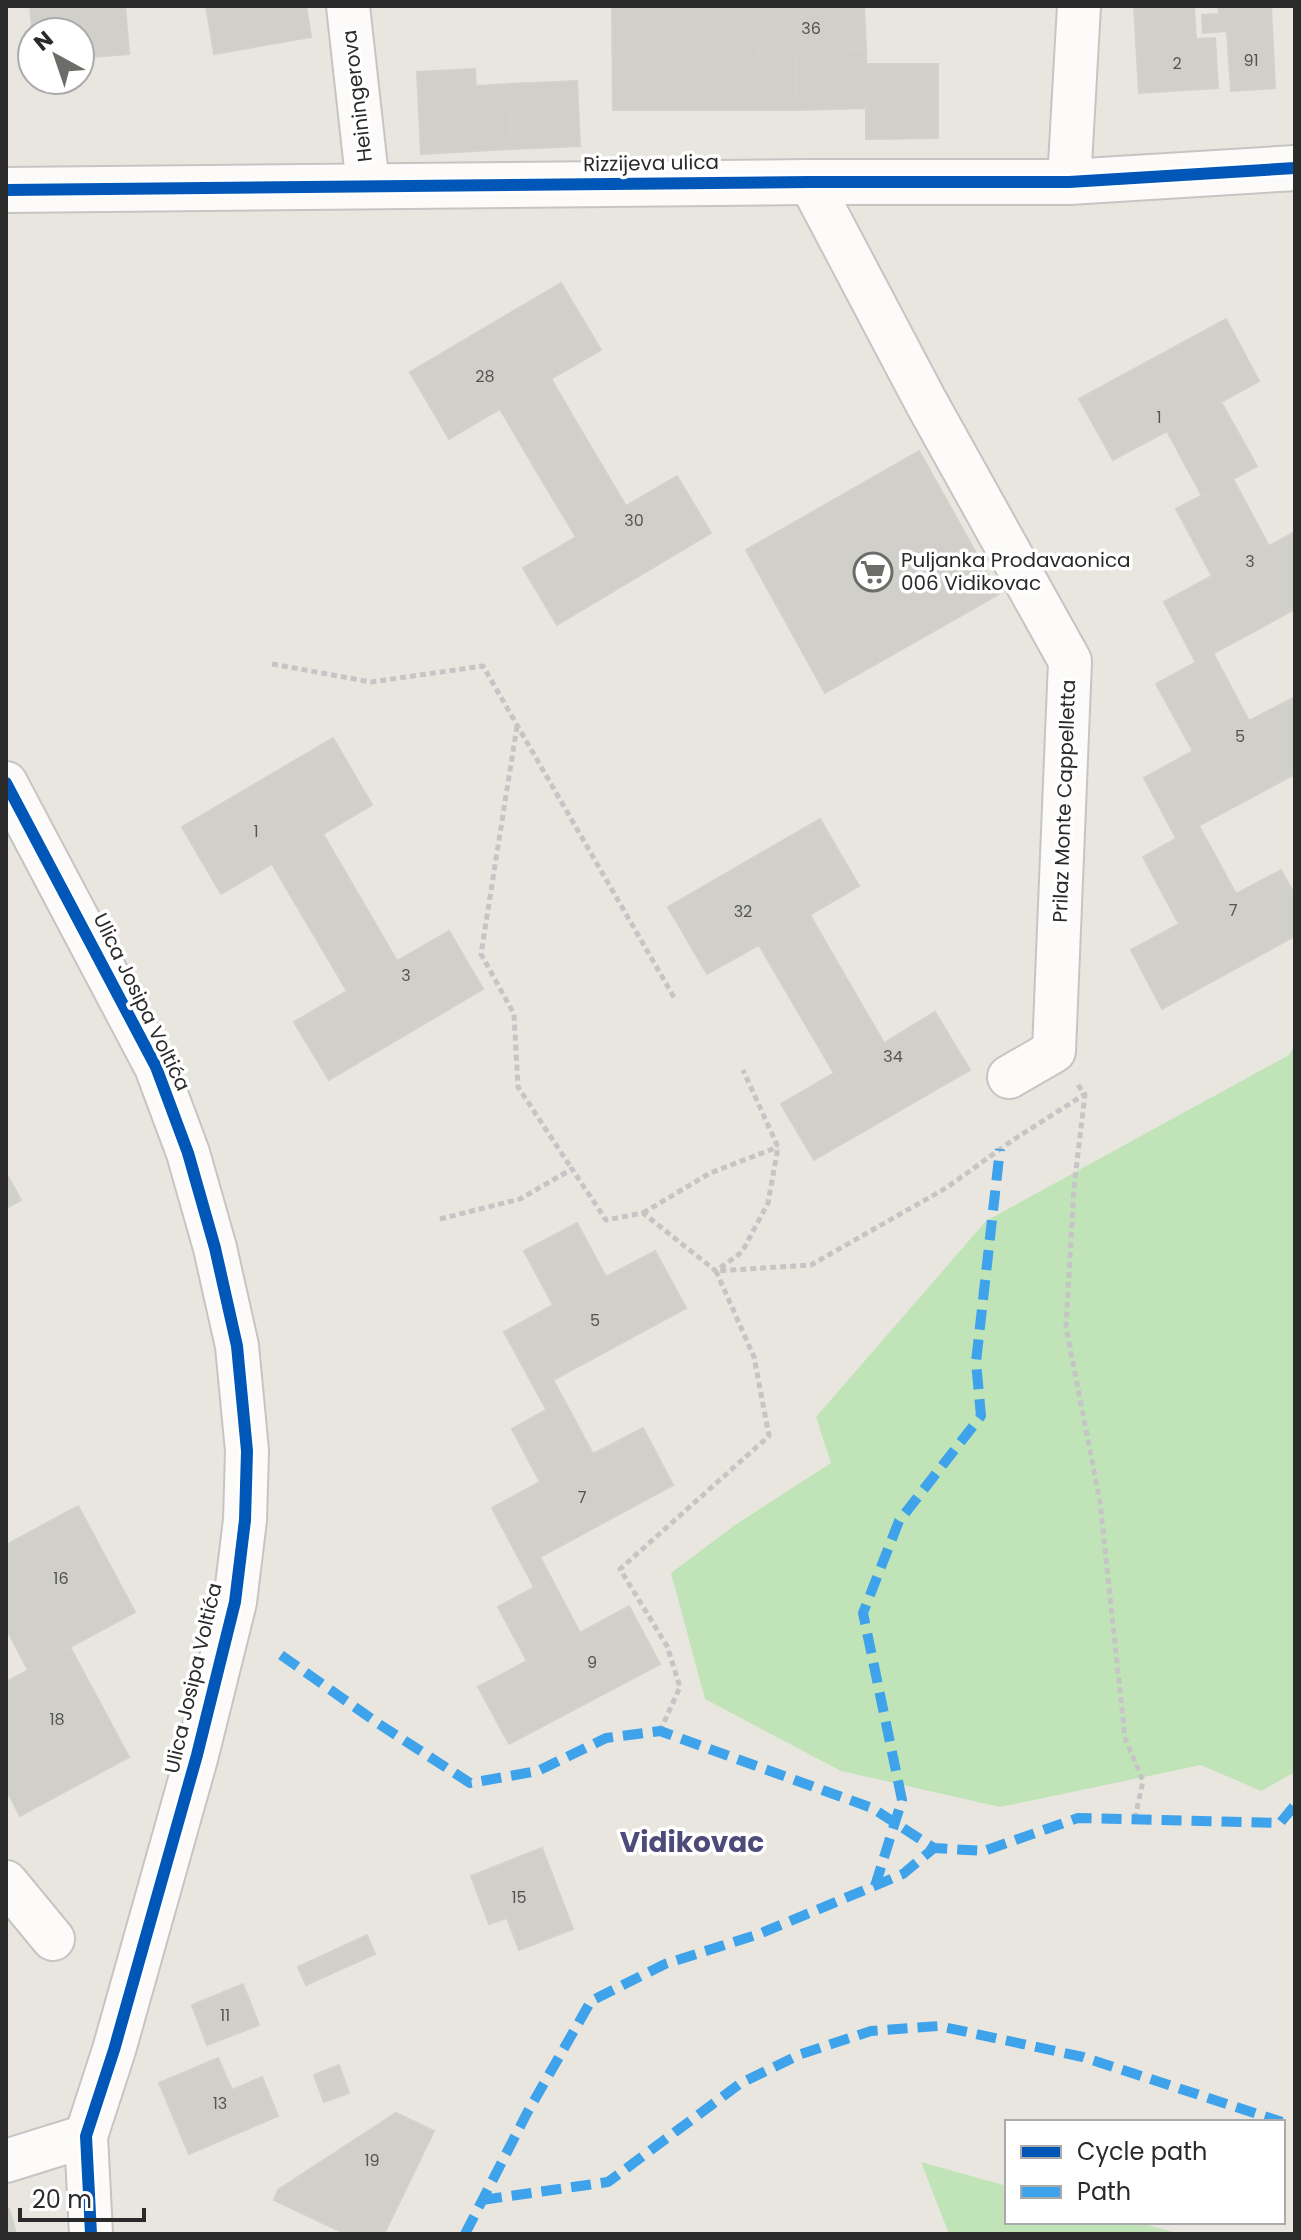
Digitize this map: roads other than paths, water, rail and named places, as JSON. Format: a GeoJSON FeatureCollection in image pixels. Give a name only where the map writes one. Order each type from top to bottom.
{"type":"FeatureCollection","features":[{"type":"Feature","properties":{"kind":"street","name":"Heiningerova"},"geometry":{"type":"LineString","coordinates":[[348,6],[368,186]]}},
{"type":"Feature","properties":{"kind":"street"},"geometry":{"type":"LineString","coordinates":[[1069,182],[1079,6]]}},
{"type":"Feature","properties":{"kind":"street","name":"Rizzijeva ulica"},"geometry":{"type":"LineString","coordinates":[[6,190],[1069,182],[1295,168]]}},
{"type":"Feature","properties":{"kind":"street","name":"Prilaz Monte Cappelletta"},"geometry":{"type":"LineString","coordinates":[[810,182],[926,402],[1070,661],[1054,1051],[1009,1077]]}},
{"type":"Feature","properties":{"kind":"street","name":"Ulica Josipa Voltića"},"geometry":{"type":"LineString","coordinates":[[6,783],[22,849],[156,1067],[188,1153],[215,1248],[237,1346],[247,1451],[245,1520],[235,1602],[197,1755],[114,2050],[86,2136],[91,2234]]}},
{"type":"Feature","properties":{"kind":"street"},"geometry":{"type":"LineString","coordinates":[[6,1882],[53,1939]]}},
{"type":"Feature","properties":{"kind":"street"},"geometry":{"type":"LineString","coordinates":[[6,2161],[86,2136]]}},
{"type":"Feature","properties":{"kind":"place","name":"Puljanka Prodavaonica 006 Vidikovac"},"geometry":{"type":"Point","coordinates":[873,572]}},
{"type":"Feature","properties":{"kind":"district","name":"Vidikovac"},"geometry":{"type":"Point","coordinates":[692,1842]}}]}
